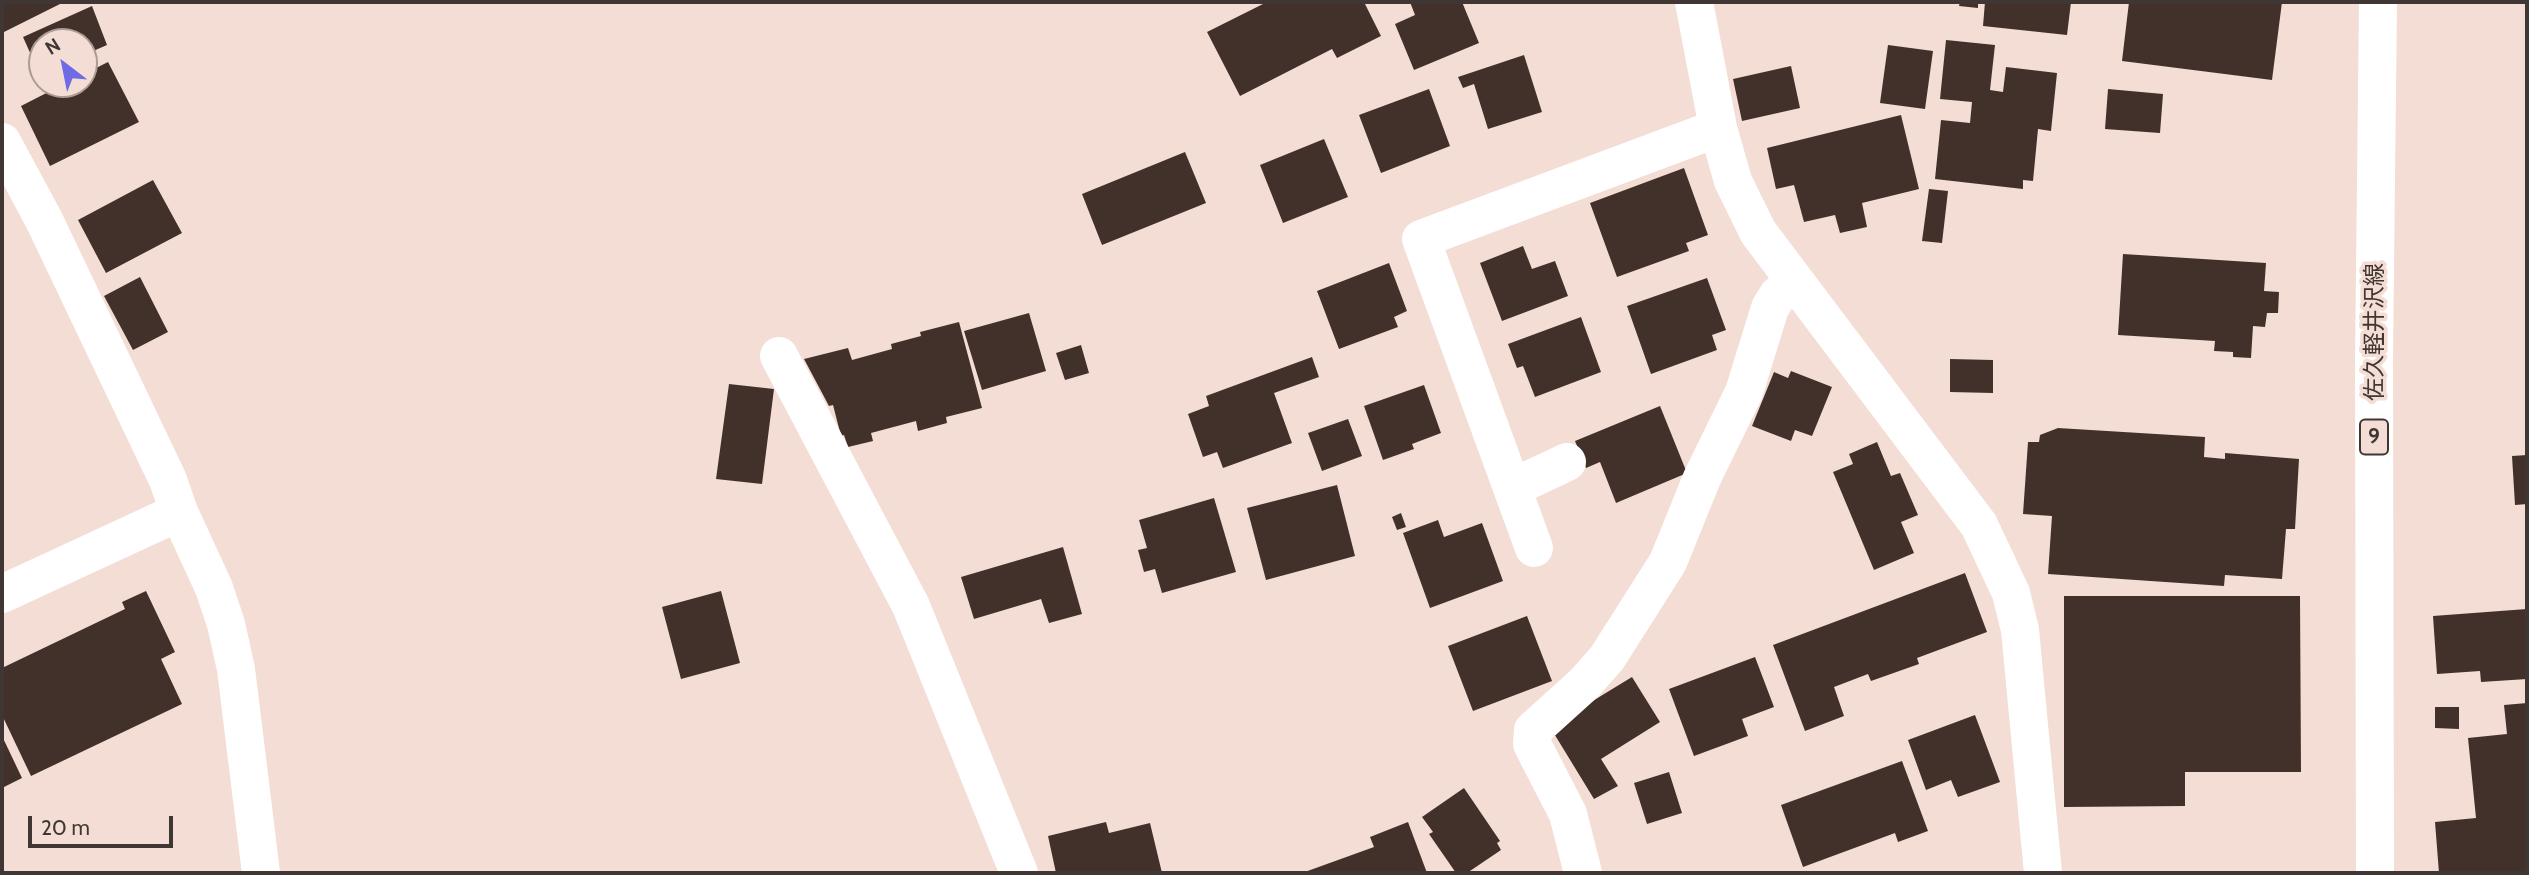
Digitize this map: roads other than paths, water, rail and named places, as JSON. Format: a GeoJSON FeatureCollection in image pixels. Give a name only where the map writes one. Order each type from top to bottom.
{"type":"FeatureCollection","features":[{"type":"Feature","properties":{"kind":"street"},"geometry":{"type":"LineString","coordinates":[[1694,2],[1718,128],[1733,181],[1758,232],[1979,525],[2011,593],[2020,630],[2043,873]]}},
{"type":"Feature","properties":{"kind":"street","name":"佐久軽井沢線"},"geometry":{"type":"LineString","coordinates":[[2375,873],[2374,358],[2378,2]]}},
{"type":"Feature","properties":{"kind":"street"},"geometry":{"type":"LineString","coordinates":[[1534,548],[1421,239],[1718,128]]}},
{"type":"Feature","properties":{"kind":"street"},"geometry":{"type":"LineString","coordinates":[[2,142],[44,220],[168,480],[179,512],[214,588],[234,658],[261,873]]}},
{"type":"Feature","properties":{"kind":"street"},"geometry":{"type":"LineString","coordinates":[[1583,873],[1568,814],[1532,744],[1532,730],[1585,683],[1607,658],[1668,562],[1702,478],[1744,391],[1770,308],[1778,295],[1794,282]]}},
{"type":"Feature","properties":{"kind":"street"},"geometry":{"type":"LineString","coordinates":[[779,356],[911,606],[1019,873]]}},
{"type":"Feature","properties":{"kind":"street"},"geometry":{"type":"LineString","coordinates":[[1512,488],[1567,462]]}},
{"type":"Feature","properties":{"kind":"street"},"geometry":{"type":"LineString","coordinates":[[2,594],[179,512]]}}]}
